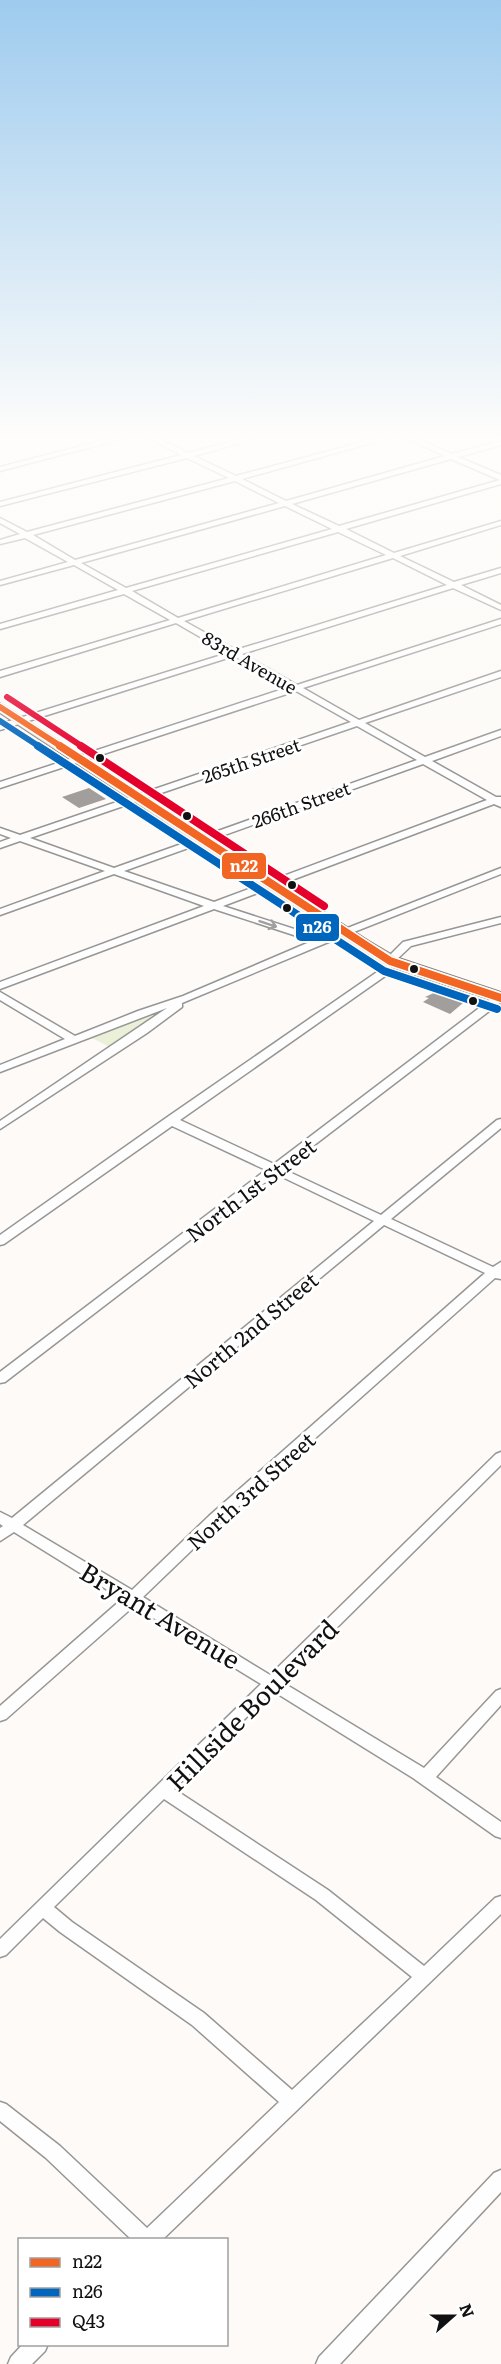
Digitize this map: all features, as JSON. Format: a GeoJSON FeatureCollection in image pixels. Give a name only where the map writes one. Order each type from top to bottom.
{"type":"FeatureCollection","features":[{"type":"Feature","properties":{"kind":"main road"},"geometry":{"type":"LineString","coordinates":[[0,707],[270,885],[390,961],[431,974],[458,986],[500,995]]}},
{"type":"Feature","properties":{"kind":"street","name":"83rd Avenue"},"geometry":{"type":"LineString","coordinates":[[49,547],[499,801]]}},
{"type":"Feature","properties":{"kind":"street"},"geometry":{"type":"LineString","coordinates":[[0,583],[128,547]]}},
{"type":"Feature","properties":{"kind":"street"},"geometry":{"type":"LineString","coordinates":[[0,627],[275,547]]}},
{"type":"Feature","properties":{"kind":"street"},"geometry":{"type":"LineString","coordinates":[[375,547],[501,608]]}},
{"type":"Feature","properties":{"kind":"street"},"geometry":{"type":"LineString","coordinates":[[0,674],[421,547]]}},
{"type":"Feature","properties":{"kind":"street"},"geometry":{"type":"LineString","coordinates":[[0,727],[501,570]]}},
{"type":"Feature","properties":{"kind":"street"},"geometry":{"type":"LineString","coordinates":[[0,785],[501,621]]}},
{"type":"Feature","properties":{"kind":"street","name":"265th Street"},"geometry":{"type":"LineString","coordinates":[[0,845],[501,674]]}},
{"type":"Feature","properties":{"kind":"street","name":"266th Street"},"geometry":{"type":"LineString","coordinates":[[0,912],[501,733]]}},
{"type":"Feature","properties":{"kind":"street"},"geometry":{"type":"LineString","coordinates":[[0,986],[499,801]]}},
{"type":"Feature","properties":{"kind":"street"},"geometry":{"type":"LineString","coordinates":[[0,831],[113,872],[322,941]]}},
{"type":"Feature","properties":{"kind":"street"},"geometry":{"type":"LineString","coordinates":[[0,1069],[187,998],[287,955],[501,871]]}},
{"type":"Feature","properties":{"kind":"street"},"geometry":{"type":"LineString","coordinates":[[0,1241],[384,972],[390,961],[407,944],[501,920]]}},
{"type":"Feature","properties":{"kind":"street"},"geometry":{"type":"LineString","coordinates":[[0,994],[74,1040]]}},
{"type":"Feature","properties":{"kind":"street","name":"North 1st Street"},"geometry":{"type":"LineString","coordinates":[[0,1379],[500,995]]}},
{"type":"Feature","properties":{"kind":"street"},"geometry":{"type":"LineString","coordinates":[[0,1126],[143,1031],[187,998]]}},
{"type":"Feature","properties":{"kind":"street"},"geometry":{"type":"LineString","coordinates":[[170,1120],[382,1220],[499,1272]]}},
{"type":"Feature","properties":{"kind":"street","name":"North 2nd Street"},"geometry":{"type":"LineString","coordinates":[[0,1536],[7,1521],[501,1122]]}},
{"type":"Feature","properties":{"kind":"street","name":"North 3rd Street"},"geometry":{"type":"LineString","coordinates":[[0,1716],[134,1598],[214,1520],[499,1272]]}},
{"type":"Feature","properties":{"kind":"street","name":"Hillside Boulevard"},"geometry":{"type":"LineString","coordinates":[[0,1950],[501,1457]]}},
{"type":"Feature","properties":{"kind":"street","name":"Bryant Avenue"},"geometry":{"type":"LineString","coordinates":[[7,1521],[426,1777],[501,1831]]}},
{"type":"Feature","properties":{"kind":"street"},"geometry":{"type":"LineString","coordinates":[[426,1777],[501,1695]]}},
{"type":"Feature","properties":{"kind":"street"},"geometry":{"type":"LineString","coordinates":[[163,1790],[322,1895],[424,1976]]}},
{"type":"Feature","properties":{"kind":"street"},"geometry":{"type":"LineString","coordinates":[[149,2238],[501,1903]]}},
{"type":"Feature","properties":{"kind":"street"},"geometry":{"type":"LineString","coordinates":[[43,1908],[198,2019],[292,2102]]}},
{"type":"Feature","properties":{"kind":"street"},"geometry":{"type":"LineString","coordinates":[[0,2110],[53,2152],[145,2238]]}},
{"type":"Feature","properties":{"kind":"street"},"geometry":{"type":"LineString","coordinates":[[326,2364],[501,2179]]}},
{"type":"Feature","properties":{"kind":"street"},"geometry":{"type":"LineString","coordinates":[[18,2364],[36,2346]]}},
{"type":"Feature","properties":{"kind":"green space"},"geometry":{"type":"Polygon","coordinates":[[[167,1008],[114,1049],[88,1036],[167,1008]]]}},
{"type":"Feature","properties":{"kind":"building"},"geometry":{"type":"Polygon","coordinates":[[[89,788],[106,799],[79,808],[62,797],[89,788]]]}},
{"type":"Feature","properties":{"kind":"building"},"geometry":{"type":"Polygon","coordinates":[[[436,992],[460,999],[458,1001],[463,1003],[450,1014],[423,1002],[429,998],[425,997],[436,992]]]}},
{"type":"Feature","properties":{"kind":"transit line","name":"Q43"},"geometry":{"type":"LineString","coordinates":[[7,697],[324,906]]}},
{"type":"Feature","properties":{"kind":"transit line","name":"n22"},"geometry":{"type":"LineString","coordinates":[[0,707],[390,961],[501,998]]}},
{"type":"Feature","properties":{"kind":"transit line","name":"n26"},"geometry":{"type":"LineString","coordinates":[[0,721],[384,971],[497,1009]]}}]}
